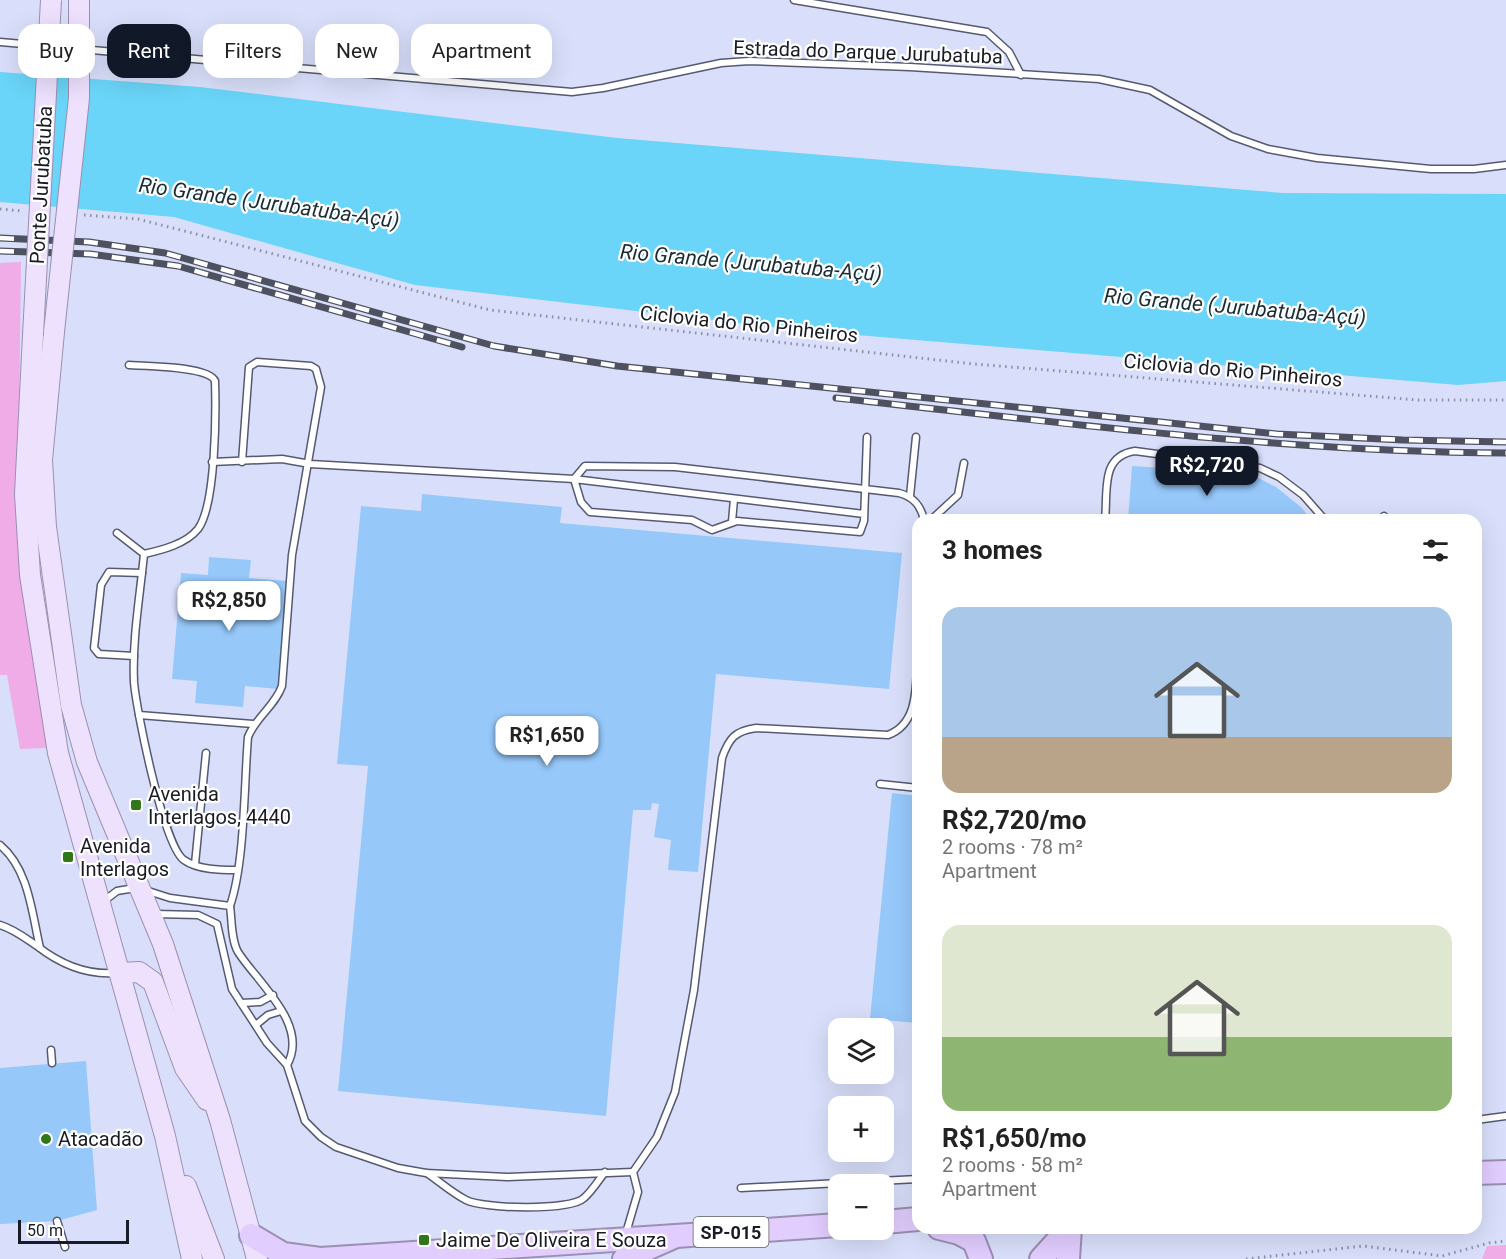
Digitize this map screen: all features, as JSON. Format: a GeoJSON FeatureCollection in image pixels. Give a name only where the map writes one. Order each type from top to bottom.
{"type":"FeatureCollection","features":[{"type":"Feature","properties":{"kind":"highway"},"geometry":{"type":"LineString","coordinates":[[1482,1173],[1506,1172]]}},
{"type":"Feature","properties":{"kind":"highway","name":"SP-015"},"geometry":{"type":"LineString","coordinates":[[624,1249],[676,1236],[828,1226]]}},
{"type":"Feature","properties":{"kind":"highway"},"geometry":{"type":"LineString","coordinates":[[961,1234],[974,1241],[981,1259]]}},
{"type":"Feature","properties":{"kind":"highway"},"geometry":{"type":"LineString","coordinates":[[1041,1259],[1064,1234]]}},
{"type":"Feature","properties":{"kind":"highway"},"geometry":{"type":"LineString","coordinates":[[1068,1259],[1070,1234]]}},
{"type":"Feature","properties":{"kind":"highway"},"geometry":{"type":"LineString","coordinates":[[251,1235],[283,1254],[320,1259],[624,1249]]}},
{"type":"Feature","properties":{"kind":"main road","name":"Ponte Jurubatuba"},"geometry":{"type":"LineString","coordinates":[[51,0],[25,494],[30,575],[58,753],[100,906]]}},
{"type":"Feature","properties":{"kind":"main road","name":"Ponte Jurubatuba"},"geometry":{"type":"LineString","coordinates":[[79,0],[78,98],[42,460],[46,527],[69,693],[87,762],[140,888]]}},
{"type":"Feature","properties":{"kind":"main road"},"geometry":{"type":"LineString","coordinates":[[140,888],[163,944],[220,1120],[256,1259]]}},
{"type":"Feature","properties":{"kind":"main road"},"geometry":{"type":"LineString","coordinates":[[100,906],[165,1136],[192,1259]]}},
{"type":"Feature","properties":{"kind":"main road"},"geometry":{"type":"LineString","coordinates":[[120,973],[139,972],[153,982],[185,1068],[220,1120]]}},
{"type":"Feature","properties":{"kind":"main road"},"geometry":{"type":"LineString","coordinates":[[165,1136],[214,1259]]}},
{"type":"Feature","properties":{"kind":"main road"},"geometry":{"type":"LineString","coordinates":[[177,1259],[186,1228]]}},
{"type":"Feature","properties":{"kind":"lane"},"geometry":{"type":"LineString","coordinates":[[794,0],[987,32],[1009,52],[1022,75]]}},
{"type":"Feature","properties":{"kind":"lane","name":"Estrada do Parque Jurubatuba"},"geometry":{"type":"LineString","coordinates":[[0,42],[572,92],[603,88],[721,63],[749,61],[910,67],[1128,83],[1150,90],[1231,136],[1268,149],[1317,158],[1431,169],[1474,169],[1506,165]]}},
{"type":"Feature","properties":{"kind":"lane"},"geometry":{"type":"LineString","coordinates":[[242,462],[249,367],[257,362],[311,366],[316,369],[321,387],[310,464],[292,555],[282,686],[272,703],[253,724],[248,737],[237,870],[230,906],[236,950],[273,995],[282,1011],[294,1046],[287,1065]]}},
{"type":"Feature","properties":{"kind":"lane"},"geometry":{"type":"LineString","coordinates":[[129,365],[172,367],[213,377],[216,402],[207,507],[197,531],[170,547],[144,554]]}},
{"type":"Feature","properties":{"kind":"lane"},"geometry":{"type":"LineString","coordinates":[[574,479],[581,502],[590,512],[692,520],[712,530],[732,522],[860,532],[866,489],[863,476],[867,437]]}},
{"type":"Feature","properties":{"kind":"lane"},"geometry":{"type":"LineString","coordinates":[[910,496],[916,437]]}},
{"type":"Feature","properties":{"kind":"lane"},"geometry":{"type":"LineString","coordinates":[[1106,514],[1110,467],[1114,458],[1123,453],[1135,451],[1260,468],[1279,477],[1303,495],[1320,514]]}},
{"type":"Feature","properties":{"kind":"lane"},"geometry":{"type":"LineString","coordinates":[[212,462],[282,459],[310,464],[574,479],[864,514]]}},
{"type":"Feature","properties":{"kind":"lane"},"geometry":{"type":"LineString","coordinates":[[574,479],[585,466],[609,464],[675,467],[910,496],[922,514]]}},
{"type":"Feature","properties":{"kind":"lane"},"geometry":{"type":"LineString","coordinates":[[937,514],[958,495],[964,464]]}},
{"type":"Feature","properties":{"kind":"lane"},"geometry":{"type":"LineString","coordinates":[[732,522],[735,499]]}},
{"type":"Feature","properties":{"kind":"lane"},"geometry":{"type":"LineString","coordinates":[[117,533],[144,554]]}},
{"type":"Feature","properties":{"kind":"lane"},"geometry":{"type":"LineString","coordinates":[[144,554],[134,656],[134,683],[139,715],[170,840],[184,860],[219,870],[237,870]]}},
{"type":"Feature","properties":{"kind":"lane"},"geometry":{"type":"LineString","coordinates":[[134,656],[99,654],[94,648],[101,585],[105,576],[110,572],[142,573]]}},
{"type":"Feature","properties":{"kind":"lane"},"geometry":{"type":"LineString","coordinates":[[624,1249],[638,1192],[633,1172],[657,1137],[675,1092],[694,990],[722,758],[731,736],[741,730],[756,728],[888,735],[906,725],[912,712]]}},
{"type":"Feature","properties":{"kind":"lane"},"geometry":{"type":"LineString","coordinates":[[139,715],[253,724]]}},
{"type":"Feature","properties":{"kind":"lane"},"geometry":{"type":"LineString","coordinates":[[195,864],[206,753]]}},
{"type":"Feature","properties":{"kind":"lane"},"geometry":{"type":"LineString","coordinates":[[880,784],[912,787]]}},
{"type":"Feature","properties":{"kind":"lane"},"geometry":{"type":"LineString","coordinates":[[0,845],[10,853],[21,874],[40,949]]}},
{"type":"Feature","properties":{"kind":"lane"},"geometry":{"type":"LineString","coordinates":[[100,906],[117,891],[128,887],[140,888],[170,898],[230,906]]}},
{"type":"Feature","properties":{"kind":"lane"},"geometry":{"type":"LineString","coordinates":[[149,914],[198,915],[217,924],[232,989],[267,1042],[287,1065],[305,1121],[321,1137],[358,1156],[398,1168],[426,1173],[507,1177],[633,1172]]}},
{"type":"Feature","properties":{"kind":"lane"},"geometry":{"type":"LineString","coordinates":[[0,925],[12,929],[40,949],[85,972],[120,973]]}},
{"type":"Feature","properties":{"kind":"lane"},"geometry":{"type":"LineString","coordinates":[[241,1004],[260,1002],[273,995]]}},
{"type":"Feature","properties":{"kind":"lane"},"geometry":{"type":"LineString","coordinates":[[256,1024],[268,1015],[282,1011]]}},
{"type":"Feature","properties":{"kind":"lane"},"geometry":{"type":"LineString","coordinates":[[51,1050],[52,1063]]}},
{"type":"Feature","properties":{"kind":"lane"},"geometry":{"type":"LineString","coordinates":[[1482,1119],[1506,1116]]}},
{"type":"Feature","properties":{"kind":"lane"},"geometry":{"type":"LineString","coordinates":[[426,1173],[466,1200],[495,1207],[514,1207],[574,1203],[584,1199],[605,1172]]}},
{"type":"Feature","properties":{"kind":"lane"},"geometry":{"type":"LineString","coordinates":[[741,1188],[912,1179]]}},
{"type":"Feature","properties":{"kind":"lane"},"geometry":{"type":"LineString","coordinates":[[57,1221],[65,1247]]}},
{"type":"Feature","properties":{"kind":"path"},"geometry":{"type":"LineString","coordinates":[[0,209],[35,212]]}},
{"type":"Feature","properties":{"kind":"path","name":"Ciclovia do Rio Pinheiros"},"geometry":{"type":"LineString","coordinates":[[81,215],[138,219],[490,310],[974,364],[1418,400],[1506,400]]}},
{"type":"Feature","properties":{"kind":"path"},"geometry":{"type":"LineString","coordinates":[[1246,1259],[1363,1246],[1442,1256],[1489,1243],[1506,1241]]}},
{"type":"Feature","properties":{"kind":"shaded area"},"geometry":{"type":"Polygon","coordinates":[[[21,262],[18,514],[49,748],[20,749],[7,675],[0,675],[0,263],[21,262]]]}},
{"type":"Feature","properties":{"kind":"shaded area"},"geometry":{"type":"Polygon","coordinates":[[[1506,1245],[1506,1259],[1482,1259],[1487,1246],[1506,1245]]]}},
{"type":"Feature","properties":{"kind":"water","name":"Rio Grande (Jurubatuba-Açú)"},"geometry":{"type":"Polygon","coordinates":[[[0,72],[18,73],[18,78],[80,78],[200,87],[617,138],[1283,193],[1506,194],[1506,381],[1458,385],[797,330],[415,285],[174,217],[0,202],[0,72]]]}},
{"type":"Feature","properties":{"kind":"building"},"geometry":{"type":"Polygon","coordinates":[[[1132,466],[1251,474],[1276,487],[1306,514],[1128,514],[1132,466]]]}},
{"type":"Feature","properties":{"kind":"building"},"geometry":{"type":"Polygon","coordinates":[[[422,494],[562,507],[560,523],[902,553],[889,689],[716,674],[698,872],[668,870],[671,840],[654,837],[659,804],[652,803],[651,810],[633,810],[606,1116],[338,1091],[368,766],[337,764],[361,506],[421,511],[422,494]]]}},
{"type":"Feature","properties":{"kind":"building"},"geometry":{"type":"Polygon","coordinates":[[[209,557],[251,560],[249,578],[288,581],[278,689],[245,686],[243,707],[195,703],[197,681],[172,679],[181,573],[208,575],[209,557]]]}},
{"type":"Feature","properties":{"kind":"building"},"geometry":{"type":"Polygon","coordinates":[[[892,793],[912,795],[912,1022],[894,1021],[894,1018],[870,1018],[892,793]]]}},
{"type":"Feature","properties":{"kind":"building","name":"Atacadão"},"geometry":{"type":"Polygon","coordinates":[[[86,1061],[97,1210],[57,1221],[0,1224],[0,1068],[86,1061]]]}},
{"type":"Feature","properties":{"kind":"railway"},"geometry":{"type":"LineString","coordinates":[[0,238],[89,242],[165,253],[494,346],[617,366],[1277,434],[1506,442]]}},
{"type":"Feature","properties":{"kind":"railway"},"geometry":{"type":"LineString","coordinates":[[0,251],[90,254],[178,266],[462,347]]}},
{"type":"Feature","properties":{"kind":"railway"},"geometry":{"type":"LineString","coordinates":[[836,398],[1087,426],[1254,441],[1338,447],[1506,453]]}},
{"type":"Feature","properties":{"kind":"place","name":"Avenida Interlagos, 4440"},"geometry":{"type":"Point","coordinates":[136,805]}},
{"type":"Feature","properties":{"kind":"place","name":"Avenida Interlagos"},"geometry":{"type":"Point","coordinates":[68,857]}},
{"type":"Feature","properties":{"kind":"place","name":"Atacadão"},"geometry":{"type":"Point","coordinates":[46,1139]}},
{"type":"Feature","properties":{"kind":"place","name":"Jaime De Oliveira E Souza"},"geometry":{"type":"Point","coordinates":[424,1240]}}]}
